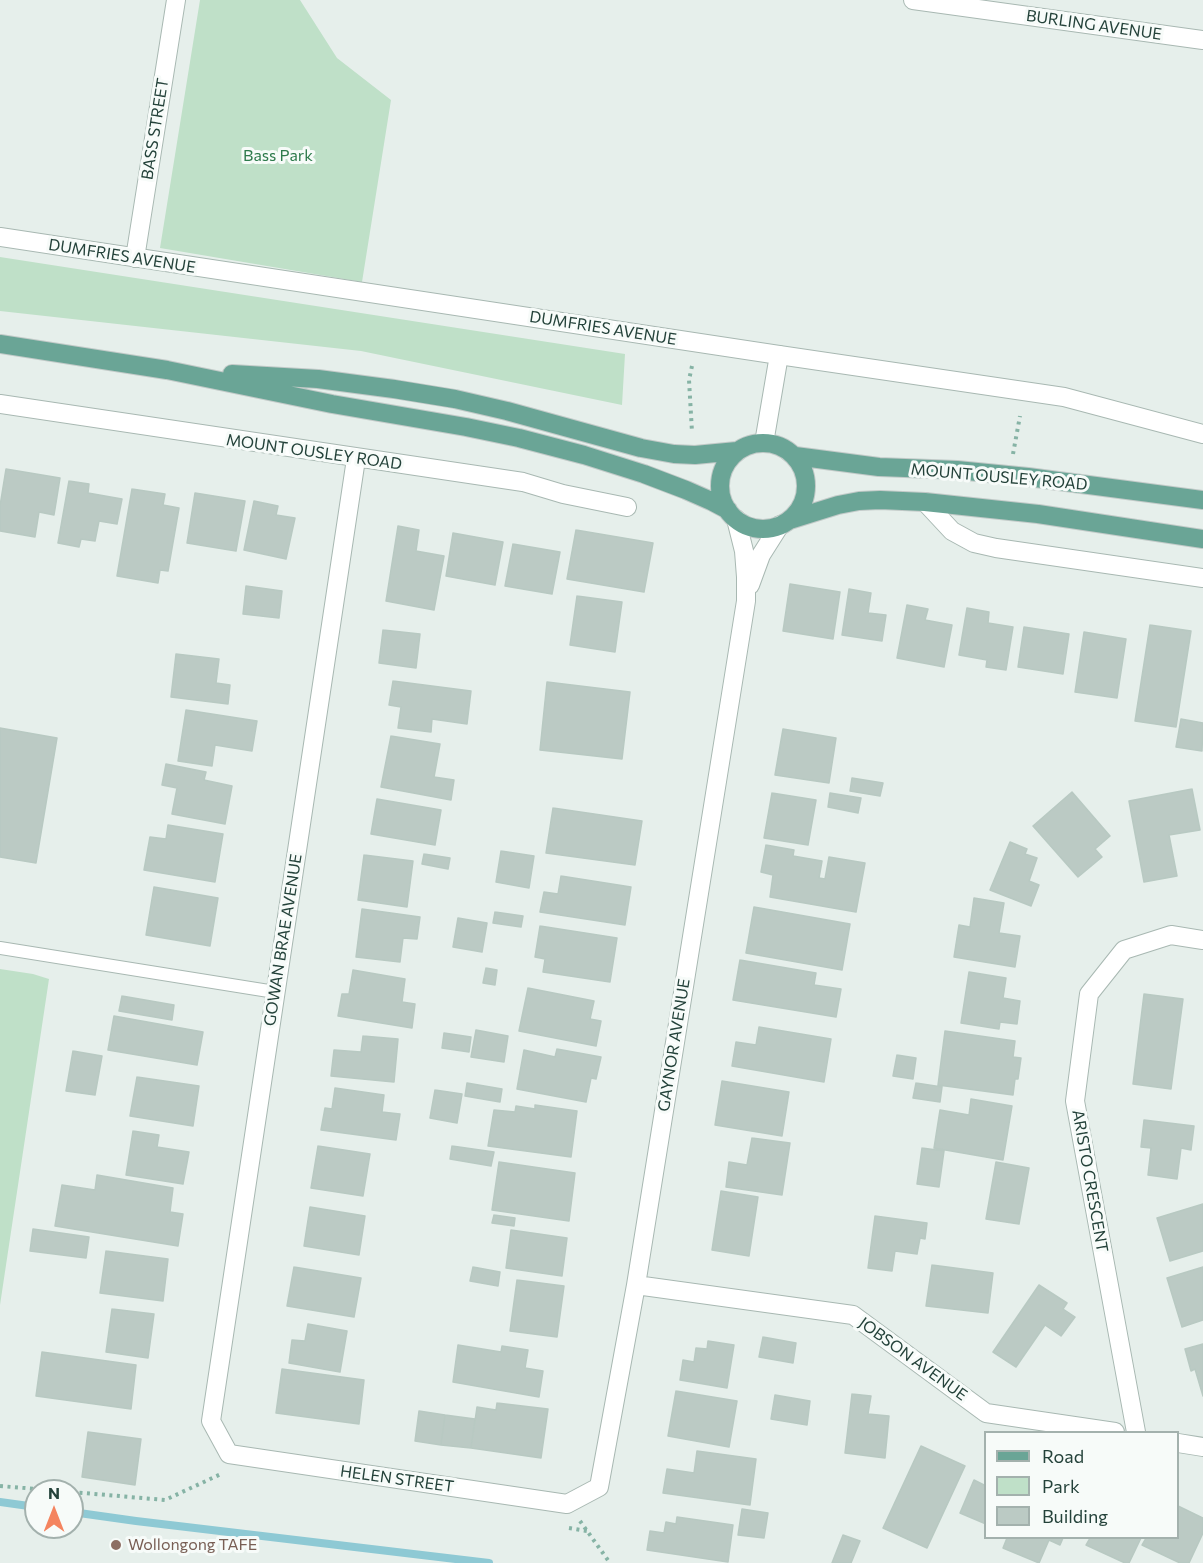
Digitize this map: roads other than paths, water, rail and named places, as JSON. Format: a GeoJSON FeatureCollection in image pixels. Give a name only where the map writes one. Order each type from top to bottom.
{"type":"FeatureCollection","features":[{"type":"Feature","properties":{"kind":"main road"},"geometry":{"type":"LineString","coordinates":[[0,344],[167,370],[332,404],[519,438],[644,474],[702,497],[746,525],[757,528],[769,528],[785,523],[798,511],[804,501],[807,488],[806,476],[795,456],[775,444],[764,443],[750,445],[737,451],[695,455],[657,452],[507,411],[394,389],[318,379],[167,370]]}},
{"type":"Feature","properties":{"kind":"main road"},"geometry":{"type":"LineString","coordinates":[[732,515],[723,500],[720,488],[727,461],[737,451]]}},
{"type":"Feature","properties":{"kind":"main road","name":"MOUNT OUSLEY ROAD"},"geometry":{"type":"LineString","coordinates":[[795,456],[879,467],[957,470],[1028,477],[1203,500]]}},
{"type":"Feature","properties":{"kind":"main road","name":"MOUNT OUSLEY ROAD"},"geometry":{"type":"LineString","coordinates":[[785,523],[838,505],[880,500],[925,502],[1038,514],[1203,539]]}},
{"type":"Feature","properties":{"kind":"street","name":"BASS STREET"},"geometry":{"type":"LineString","coordinates":[[135,258],[176,0]]}},
{"type":"Feature","properties":{"kind":"street","name":"BURLING AVENUE"},"geometry":{"type":"LineString","coordinates":[[913,0],[1203,40]]}},
{"type":"Feature","properties":{"kind":"street","name":"DUMFRIES AVENUE"},"geometry":{"type":"LineString","coordinates":[[0,237],[1064,397],[1203,434]]}},
{"type":"Feature","properties":{"kind":"street"},"geometry":{"type":"LineString","coordinates":[[764,443],[779,355]]}},
{"type":"Feature","properties":{"kind":"street","name":"MOUNT OUSLEY ROAD"},"geometry":{"type":"LineString","coordinates":[[0,404],[356,459],[523,482],[563,494],[627,507]]}},
{"type":"Feature","properties":{"kind":"street","name":"GOWAN BRAE AVENUE"},"geometry":{"type":"LineString","coordinates":[[211,1421],[356,459]]}},
{"type":"Feature","properties":{"kind":"street","name":"MOUNT OUSLEY ROAD"},"geometry":{"type":"LineString","coordinates":[[925,502],[952,531],[974,543],[1203,578]]}},
{"type":"Feature","properties":{"kind":"street","name":"GAYNOR AVENUE"},"geometry":{"type":"LineString","coordinates":[[732,515],[744,551],[746,601]]}},
{"type":"Feature","properties":{"kind":"street","name":"GAYNOR AVENUE"},"geometry":{"type":"LineString","coordinates":[[599,1487],[636,1285],[746,601],[761,555],[785,523]]}},
{"type":"Feature","properties":{"kind":"street","name":"ARISTO CRESCENT"},"geometry":{"type":"LineString","coordinates":[[1136,1431],[1075,1101],[1089,994],[1124,950],[1171,935],[1203,940]]}},
{"type":"Feature","properties":{"kind":"street","name":"JOBSON AVENUE"},"geometry":{"type":"LineString","coordinates":[[636,1285],[853,1315],[986,1413],[1108,1431]]}},
{"type":"Feature","properties":{"kind":"street","name":"HELEN STREET"},"geometry":{"type":"LineString","coordinates":[[211,1421],[230,1454],[567,1504],[599,1487]]}},
{"type":"Feature","properties":{"kind":"street"},"geometry":{"type":"LineString","coordinates":[[1179,1443],[1203,1447]]}},
{"type":"Feature","properties":{"kind":"lane"},"geometry":{"type":"LineString","coordinates":[[0,948],[276,992]]}},
{"type":"Feature","properties":{"kind":"waterway"},"geometry":{"type":"LineString","coordinates":[[0,1502],[24,1505]]}},
{"type":"Feature","properties":{"kind":"waterway"},"geometry":{"type":"LineString","coordinates":[[84,1514],[489,1563]]}},
{"type":"Feature","properties":{"kind":"place","name":"Wollongong TAFE"},"geometry":{"type":"Point","coordinates":[116,1545]}},
{"type":"Feature","properties":{"kind":"park label","name":"Bass Park"},"geometry":{"type":"Point","coordinates":[278,156]}}]}
